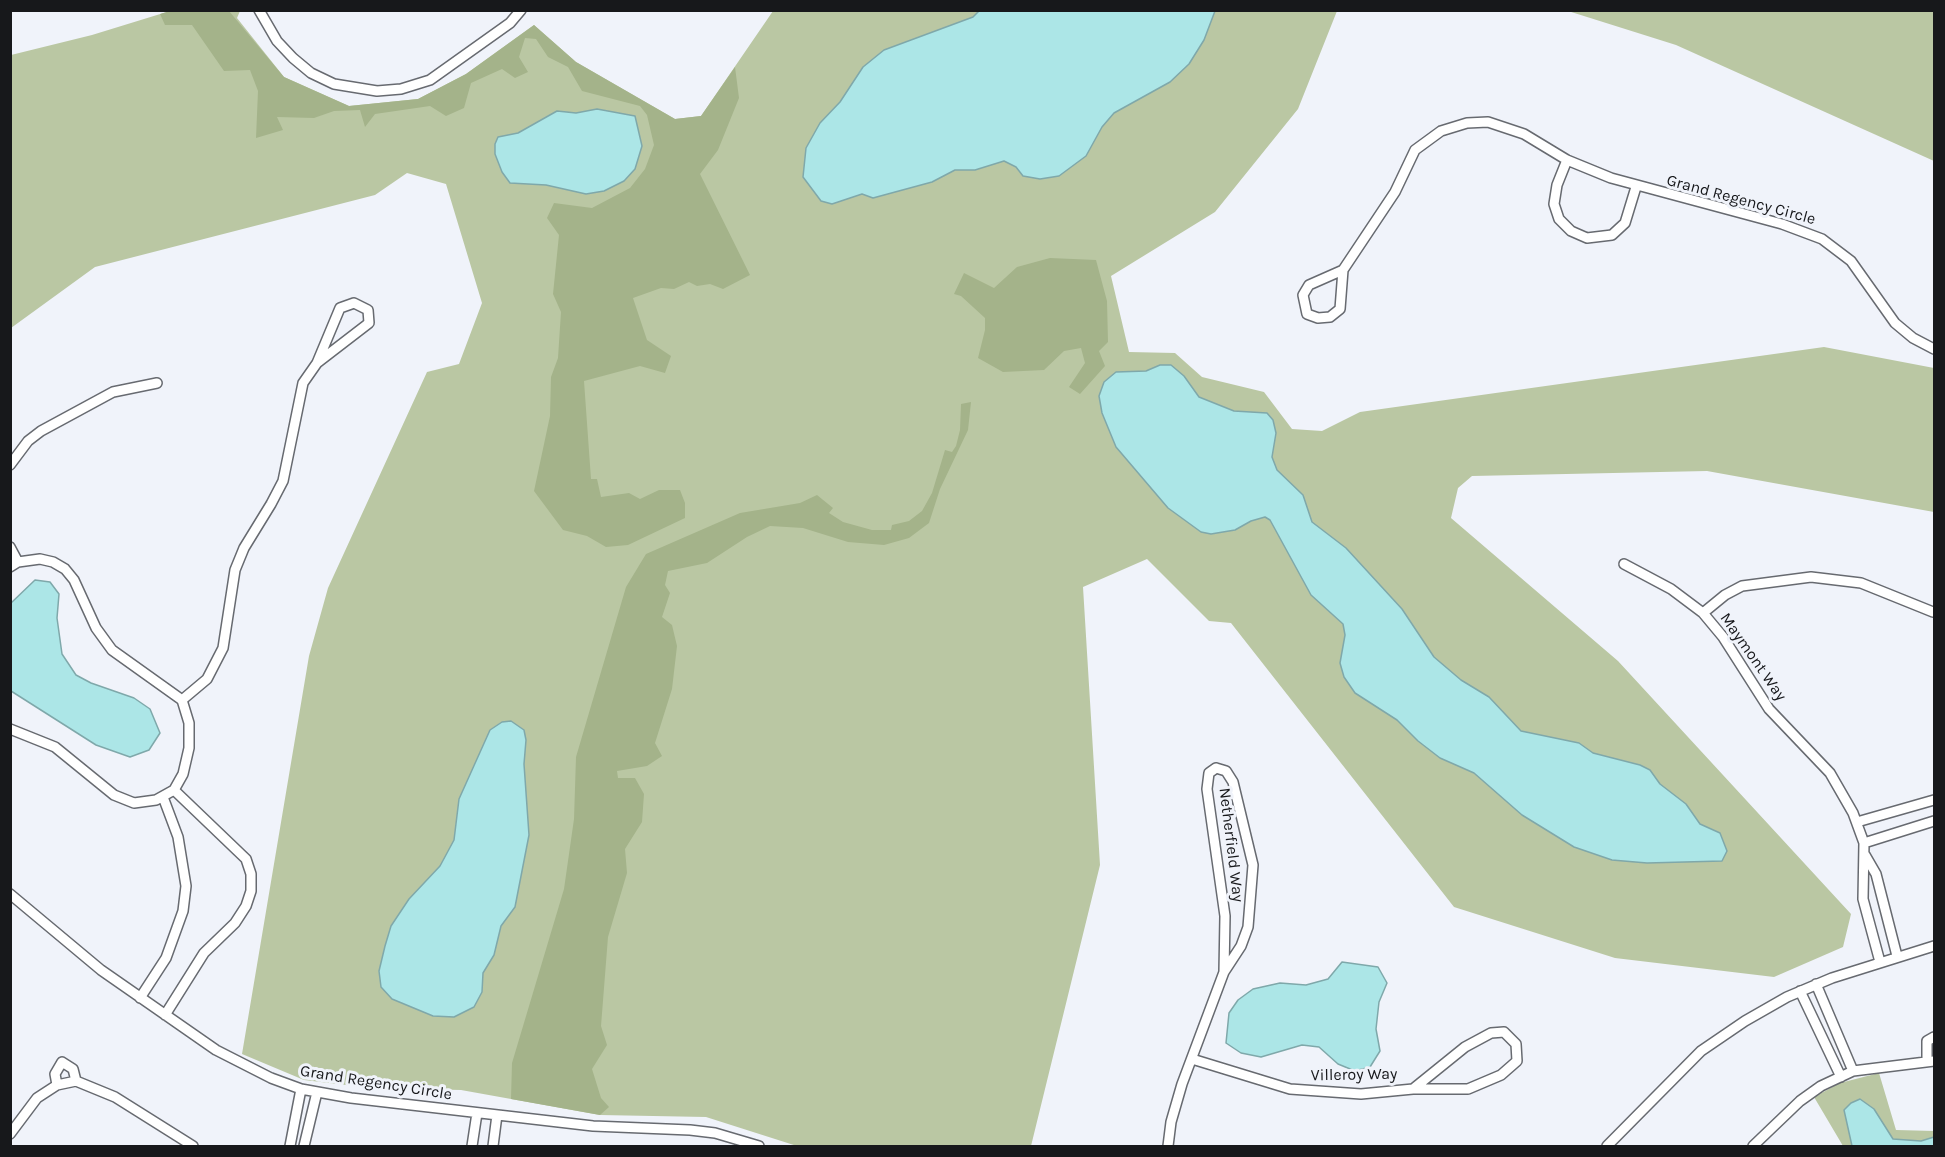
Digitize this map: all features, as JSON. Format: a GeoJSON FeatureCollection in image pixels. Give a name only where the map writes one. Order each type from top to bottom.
{"type":"FeatureCollection","features":[{"type":"Feature","properties":{"kind":"street"},"geometry":{"type":"LineString","coordinates":[[259,10],[277,41],[312,73],[334,84],[377,91],[401,89],[430,81],[510,23],[521,10]]}},
{"type":"Feature","properties":{"kind":"street","name":"Grand Regency Circle"},"geometry":{"type":"LineString","coordinates":[[1343,270],[1309,285],[1303,296],[1307,314],[1318,318],[1330,317],[1340,309],[1343,270],[1383,211],[1416,150],[1441,131],[1467,123],[1488,122],[1524,134],[1567,160],[1636,187],[1782,224],[1822,238],[1851,261],[1895,323],[1913,338],[1935,349]]}},
{"type":"Feature","properties":{"kind":"street"},"geometry":{"type":"LineString","coordinates":[[1567,160],[1557,185],[1554,204],[1559,219],[1571,231],[1587,238],[1612,235],[1625,223],[1636,187]]}},
{"type":"Feature","properties":{"kind":"street"},"geometry":{"type":"LineString","coordinates":[[182,700],[207,679],[223,648],[233,581],[239,559],[278,491],[303,383],[317,363],[340,308],[354,303],[368,310],[369,323],[317,363]]}},
{"type":"Feature","properties":{"kind":"street"},"geometry":{"type":"LineString","coordinates":[[10,465],[28,441],[41,431],[113,392],[157,383]]}},
{"type":"Feature","properties":{"kind":"street"},"geometry":{"type":"LineString","coordinates":[[10,547],[14,565],[40,560],[53,562],[65,569],[74,580],[96,628],[112,650],[182,700],[189,723],[189,748],[183,774],[174,790],[163,797],[145,802],[124,800],[55,747],[10,729]]}},
{"type":"Feature","properties":{"kind":"street","name":"Maymont Way"},"geometry":{"type":"LineString","coordinates":[[1624,564],[1671,589],[1703,613],[1724,637],[1769,709],[1830,773],[1857,822],[1864,843],[1865,855]]}},
{"type":"Feature","properties":{"kind":"street"},"geometry":{"type":"LineString","coordinates":[[1703,613],[1725,595],[1742,586],[1811,578],[1861,583],[1933,612]]}},
{"type":"Feature","properties":{"kind":"street","name":"Netherfield Way"},"geometry":{"type":"LineString","coordinates":[[1168,1146],[1176,1104],[1192,1059],[1224,972],[1240,946],[1248,927],[1253,865],[1233,782],[1226,771],[1216,768],[1209,773],[1207,789],[1225,916],[1224,972]]}},
{"type":"Feature","properties":{"kind":"street"},"geometry":{"type":"LineString","coordinates":[[165,1015],[204,952],[235,923],[246,906],[251,891],[246,859],[174,790]]}},
{"type":"Feature","properties":{"kind":"street"},"geometry":{"type":"LineString","coordinates":[[140,998],[166,958],[183,911],[186,885],[178,837],[163,797]]}},
{"type":"Feature","properties":{"kind":"street"},"geometry":{"type":"LineString","coordinates":[[1857,822],[1935,800]]}},
{"type":"Feature","properties":{"kind":"street"},"geometry":{"type":"LineString","coordinates":[[1864,843],[1935,821]]}},
{"type":"Feature","properties":{"kind":"street"},"geometry":{"type":"LineString","coordinates":[[1865,855],[1876,874],[1898,957]]}},
{"type":"Feature","properties":{"kind":"street"},"geometry":{"type":"LineString","coordinates":[[1865,855],[1863,899],[1880,962]]}},
{"type":"Feature","properties":{"kind":"street","name":"Grand Regency Circle"},"geometry":{"type":"LineString","coordinates":[[10,894],[101,970],[216,1050],[271,1078],[301,1089],[593,1126],[690,1130],[753,1146]]}},
{"type":"Feature","properties":{"kind":"street"},"geometry":{"type":"LineString","coordinates":[[1607,1146],[1701,1052],[1745,1021],[1816,984],[1935,946]]}},
{"type":"Feature","properties":{"kind":"street"},"geometry":{"type":"LineString","coordinates":[[1816,984],[1853,1071]]}},
{"type":"Feature","properties":{"kind":"street"},"geometry":{"type":"LineString","coordinates":[[1800,991],[1841,1077]]}},
{"type":"Feature","properties":{"kind":"street","name":"Villeroy Way"},"geometry":{"type":"LineString","coordinates":[[1192,1059],[1290,1089],[1361,1094],[1413,1089],[1450,1091],[1480,1085],[1501,1076],[1516,1061],[1516,1044],[1504,1032],[1491,1033],[1465,1047],[1413,1089]]}},
{"type":"Feature","properties":{"kind":"street"},"geometry":{"type":"LineString","coordinates":[[1753,1146],[1800,1101],[1853,1071],[1931,1061],[1927,1041],[1935,1037]]}},
{"type":"Feature","properties":{"kind":"street"},"geometry":{"type":"LineString","coordinates":[[57,1085],[54,1074],[62,1062],[73,1069],[76,1081]]}},
{"type":"Feature","properties":{"kind":"street"},"geometry":{"type":"LineString","coordinates":[[10,1134],[37,1098],[57,1085],[76,1081],[115,1097],[193,1146]]}},
{"type":"Feature","properties":{"kind":"street"},"geometry":{"type":"LineString","coordinates":[[290,1146],[301,1089]]}},
{"type":"Feature","properties":{"kind":"street"},"geometry":{"type":"LineString","coordinates":[[304,1146],[317,1092]]}},
{"type":"Feature","properties":{"kind":"street"},"geometry":{"type":"LineString","coordinates":[[472,1146],[477,1113]]}},
{"type":"Feature","properties":{"kind":"street"},"geometry":{"type":"LineString","coordinates":[[493,1146],[497,1115]]}},
{"type":"Feature","properties":{"kind":"green space"},"geometry":{"type":"Polygon","coordinates":[[[170,11],[240,11],[237,18],[284,77],[349,106],[418,99],[466,74],[534,25],[576,62],[675,119],[701,116],[773,11],[1337,11],[1298,109],[1215,212],[1111,276],[1129,352],[1175,353],[1202,377],[1264,392],[1292,429],[1322,431],[1360,412],[1824,347],[1934,368],[1934,512],[1707,471],[1472,476],[1458,488],[1451,518],[1618,661],[1851,914],[1843,947],[1774,977],[1615,958],[1454,907],[1231,623],[1209,621],[1147,559],[1083,587],[1100,865],[1031,1146],[797,1146],[706,1117],[600,1115],[461,1090],[371,1088],[304,1080],[242,1054],[309,656],[328,588],[427,372],[459,364],[482,303],[446,184],[407,173],[375,195],[95,267],[11,328],[11,55],[92,35],[170,11]]]}},
{"type":"Feature","properties":{"kind":"green space"},"geometry":{"type":"Polygon","coordinates":[[[170,11],[229,11],[284,77],[349,106],[418,99],[466,74],[534,25],[576,62],[675,119],[701,116],[735,67],[739,98],[718,150],[700,174],[750,275],[723,289],[710,284],[697,286],[689,282],[674,289],[661,288],[633,298],[647,340],[671,356],[665,373],[640,366],[584,381],[591,479],[597,479],[601,497],[629,493],[640,499],[659,490],[680,490],[685,503],[685,518],[628,545],[606,547],[587,536],[563,530],[534,491],[550,416],[551,377],[558,358],[561,312],[553,294],[559,235],[547,218],[554,203],[592,208],[630,188],[645,169],[654,145],[647,115],[640,106],[582,91],[568,67],[548,57],[536,39],[525,38],[519,57],[528,72],[515,78],[502,69],[471,83],[464,108],[446,116],[430,106],[375,114],[365,127],[360,110],[334,111],[314,118],[277,117],[283,130],[256,138],[258,91],[250,70],[224,71],[192,25],[165,25],[160,14],[170,11]]]}},
{"type":"Feature","properties":{"kind":"green space"},"geometry":{"type":"Polygon","coordinates":[[[1568,11],[1934,11],[1934,161],[1676,45],[1568,11]]]}},
{"type":"Feature","properties":{"kind":"green space"},"geometry":{"type":"Polygon","coordinates":[[[1050,258],[1096,260],[1107,301],[1108,342],[1099,351],[1105,366],[1080,394],[1069,387],[1085,363],[1081,348],[1064,351],[1044,370],[1003,372],[978,358],[985,330],[985,318],[961,296],[954,294],[964,273],[994,288],[1017,267],[1050,258]]]}},
{"type":"Feature","properties":{"kind":"green space"},"geometry":{"type":"Polygon","coordinates":[[[971,402],[968,430],[940,489],[929,523],[909,538],[884,545],[848,542],[803,528],[770,526],[747,537],[707,563],[668,571],[665,585],[670,593],[662,617],[672,625],[677,646],[672,689],[655,743],[662,756],[647,766],[617,771],[618,778],[635,778],[644,794],[642,822],[625,849],[627,873],[608,937],[601,1026],[607,1045],[592,1069],[601,1098],[609,1107],[600,1115],[511,1099],[512,1063],[564,889],[574,819],[576,757],[626,587],[646,554],[740,513],[800,503],[817,495],[833,508],[829,513],[843,522],[872,530],[891,530],[892,525],[909,521],[922,511],[932,493],[945,450],[952,452],[956,446],[960,430],[961,404],[971,402]]]}},
{"type":"Feature","properties":{"kind":"green space"},"geometry":{"type":"Polygon","coordinates":[[[1879,1073],[1896,1130],[1934,1131],[1934,1146],[1843,1146],[1814,1097],[1840,1083],[1879,1073]]]}},
{"type":"Feature","properties":{"kind":"water"},"geometry":{"type":"Polygon","coordinates":[[[979,11],[1215,11],[1204,40],[1189,64],[1170,82],[1114,113],[1102,127],[1086,156],[1059,176],[1040,179],[1023,176],[1016,167],[1004,161],[975,170],[955,170],[932,182],[873,198],[862,194],[832,204],[821,201],[803,177],[806,148],[820,123],[840,102],[863,67],[884,50],[973,17],[979,11]]]}},
{"type":"Feature","properties":{"kind":"water"},"geometry":{"type":"Polygon","coordinates":[[[597,109],[635,116],[642,146],[635,169],[624,181],[604,191],[586,194],[546,185],[510,183],[502,172],[495,154],[498,137],[518,133],[557,111],[576,113],[597,109]]]}},
{"type":"Feature","properties":{"kind":"water"},"geometry":{"type":"Polygon","coordinates":[[[1160,365],[1171,365],[1184,376],[1199,397],[1234,411],[1267,413],[1273,420],[1276,433],[1272,457],[1277,470],[1303,495],[1312,522],[1346,548],[1402,609],[1434,657],[1461,680],[1489,697],[1521,731],[1579,743],[1593,753],[1640,765],[1650,770],[1660,784],[1686,804],[1700,824],[1720,833],[1727,851],[1722,861],[1647,863],[1612,860],[1574,847],[1522,815],[1474,773],[1440,758],[1418,741],[1397,720],[1355,693],[1344,677],[1340,663],[1345,635],[1343,624],[1311,595],[1270,520],[1265,517],[1251,521],[1235,530],[1211,534],[1201,532],[1168,508],[1116,447],[1102,413],[1099,396],[1104,382],[1116,372],[1146,371],[1160,365]]]}},
{"type":"Feature","properties":{"kind":"water"},"geometry":{"type":"Polygon","coordinates":[[[35,580],[50,582],[59,594],[57,618],[62,654],[76,675],[91,683],[134,698],[150,709],[160,733],[149,750],[130,757],[96,745],[11,691],[11,603],[35,580]]]}},
{"type":"Feature","properties":{"kind":"water"},"geometry":{"type":"Polygon","coordinates":[[[511,721],[524,730],[526,740],[524,764],[529,835],[515,907],[501,926],[494,955],[483,973],[482,992],[474,1007],[454,1017],[433,1016],[392,999],[381,987],[379,971],[385,946],[391,926],[409,899],[440,866],[454,840],[459,799],[490,730],[502,722],[511,721]]]}},
{"type":"Feature","properties":{"kind":"water"},"geometry":{"type":"Polygon","coordinates":[[[1342,962],[1378,967],[1387,983],[1379,1002],[1376,1029],[1380,1051],[1370,1067],[1355,1071],[1338,1064],[1319,1047],[1302,1045],[1261,1057],[1241,1053],[1226,1043],[1229,1013],[1238,1000],[1253,989],[1280,983],[1306,985],[1328,979],[1342,962]]]}},
{"type":"Feature","properties":{"kind":"water"},"geometry":{"type":"Polygon","coordinates":[[[1860,1099],[1874,1109],[1893,1139],[1921,1141],[1934,1137],[1934,1146],[1852,1146],[1844,1110],[1851,1103],[1860,1099]]]}}]}
